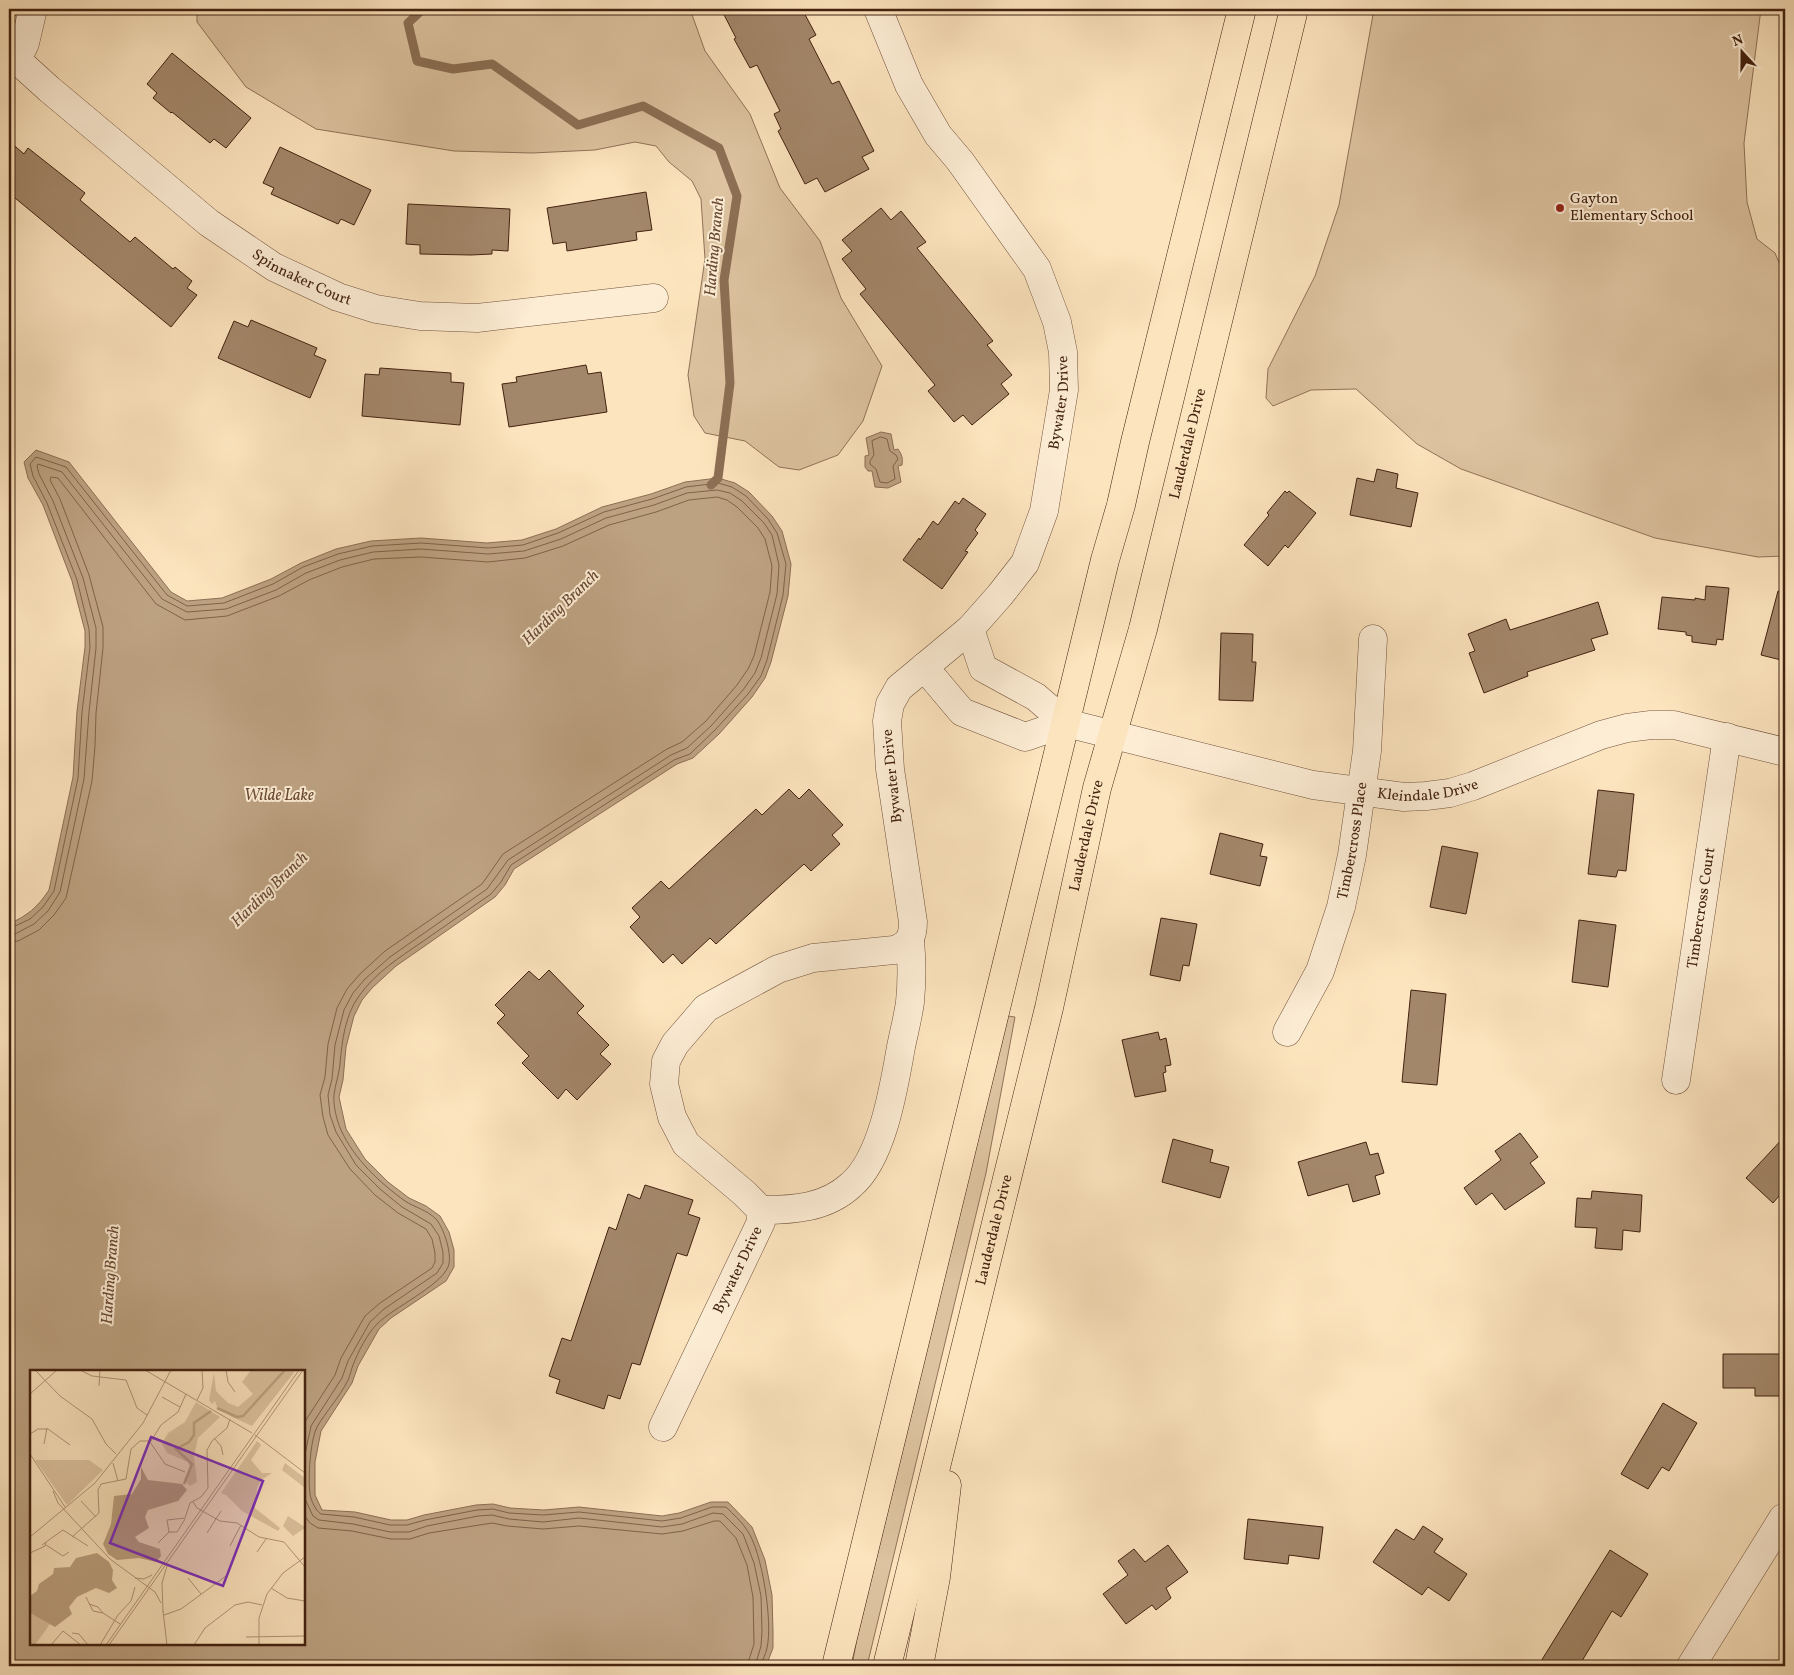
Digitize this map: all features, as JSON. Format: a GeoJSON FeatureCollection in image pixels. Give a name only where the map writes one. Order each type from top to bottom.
{"type":"FeatureCollection","features":[{"type":"Feature","properties":{"kind":"main road"},"geometry":{"type":"LineString","coordinates":[[836,1666],[1242,9]]}},
{"type":"Feature","properties":{"kind":"main road","name":"Lauderdale Drive"},"geometry":{"type":"LineString","coordinates":[[887,1666],[1049,1008],[1098,788],[1143,630],[1294,9]]}},
{"type":"Feature","properties":{"kind":"main road"},"geometry":{"type":"LineString","coordinates":[[919,1666],[936,1577],[959,1373]]}},
{"type":"Feature","properties":{"kind":"street"},"geometry":{"type":"LineString","coordinates":[[13,62],[25,43],[33,9]]}},
{"type":"Feature","properties":{"kind":"street","name":"Bywater Drive"},"geometry":{"type":"LineString","coordinates":[[663,1427],[761,1222],[762,1210],[686,1144],[672,1117],[664,1084],[666,1061],[676,1044],[706,1008],[743,987],[778,970],[814,958],[894,950],[910,941],[913,933],[913,922],[890,769],[887,721],[890,704],[899,688],[970,629],[1000,595],[1025,562],[1044,511],[1064,390],[1063,352],[1058,322],[1038,269],[960,161],[938,135],[909,85],[878,9]]}},
{"type":"Feature","properties":{"kind":"street","name":"Spinnaker Court"},"geometry":{"type":"LineString","coordinates":[[13,62],[49,89],[209,223],[274,267],[306,284],[338,297],[376,309],[420,316],[477,318],[654,298]]}},
{"type":"Feature","properties":{"kind":"street","name":"Kleindale Drive"},"geometry":{"type":"LineString","coordinates":[[970,629],[983,668],[1036,697],[1066,723],[1313,785],[1404,797],[1450,793],[1473,786],[1601,735],[1627,728],[1651,725],[1674,725],[1785,752]]}},
{"type":"Feature","properties":{"kind":"street","name":"Timbercross Place"},"geometry":{"type":"LineString","coordinates":[[1287,1032],[1320,971],[1341,907],[1352,855],[1367,751],[1373,639]]}},
{"type":"Feature","properties":{"kind":"street"},"geometry":{"type":"LineString","coordinates":[[924,667],[962,712],[1025,737],[1066,723]]}},
{"type":"Feature","properties":{"kind":"street","name":"Timbercross Court"},"geometry":{"type":"LineString","coordinates":[[1676,1080],[1728,737]]}},
{"type":"Feature","properties":{"kind":"street"},"geometry":{"type":"LineString","coordinates":[[762,1210],[803,1208],[830,1199],[852,1185],[868,1165],[881,1134],[893,1088],[910,1004],[912,964],[910,941]]}},
{"type":"Feature","properties":{"kind":"street"},"geometry":{"type":"LineString","coordinates":[[1691,1666],[1783,1518]]}},
{"type":"Feature","properties":{"kind":"shaded area"},"geometry":{"type":"Polygon","coordinates":[[[197,9],[690,9],[705,51],[750,114],[780,188],[820,241],[841,298],[882,366],[863,421],[838,455],[799,470],[779,467],[745,441],[705,433],[694,416],[688,375],[705,259],[701,199],[692,181],[669,162],[656,146],[635,142],[595,150],[532,153],[454,151],[316,129],[246,87],[197,22],[197,9]]]}},
{"type":"Feature","properties":{"kind":"shaded area","name":"Gayton Elementary School"},"geometry":{"type":"Polygon","coordinates":[[[1374,9],[1761,9],[1744,143],[1747,202],[1757,239],[1775,253],[1785,277],[1785,556],[1758,557],[1655,538],[1461,469],[1417,444],[1356,389],[1311,390],[1273,406],[1266,398],[1268,369],[1315,276],[1339,205],[1374,9]]]}},
{"type":"Feature","properties":{"kind":"shaded area"},"geometry":{"type":"Polygon","coordinates":[[[1008,1016],[1015,1017],[986,1173],[867,1666],[852,1666],[857,1638],[1008,1016]]]}},
{"type":"Feature","properties":{"kind":"water"},"geometry":{"type":"Polygon","coordinates":[[[881,432],[891,434],[894,450],[898,449],[902,458],[902,465],[898,466],[901,482],[888,488],[875,487],[872,471],[868,471],[865,467],[865,456],[869,455],[866,438],[881,432]]]}},
{"type":"Feature","properties":{"kind":"water","name":"Wilde Lake"},"geometry":{"type":"Polygon","coordinates":[[[36,450],[69,462],[171,592],[187,601],[222,598],[271,579],[301,563],[336,549],[371,541],[421,538],[487,543],[522,540],[556,529],[602,507],[651,494],[685,482],[718,478],[735,483],[749,492],[772,516],[782,531],[791,564],[788,596],[771,662],[765,678],[752,697],[719,734],[693,758],[677,764],[514,869],[505,885],[495,897],[396,966],[362,1000],[354,1016],[346,1047],[343,1080],[339,1097],[346,1129],[365,1159],[388,1182],[409,1198],[426,1206],[440,1216],[449,1232],[454,1250],[454,1267],[446,1281],[391,1318],[379,1329],[358,1366],[352,1383],[321,1431],[315,1462],[315,1495],[322,1510],[355,1512],[391,1520],[407,1520],[476,1505],[493,1504],[510,1508],[544,1510],[579,1507],[662,1516],[679,1513],[711,1502],[728,1502],[752,1527],[765,1560],[772,1595],[773,1631],[773,1648],[766,1666],[9,1666],[9,924],[32,910],[49,890],[73,777],[77,711],[85,647],[85,631],[72,581],[43,505],[28,478],[24,462],[36,450]]]}},
{"type":"Feature","properties":{"kind":"building"},"geometry":{"type":"Polygon","coordinates":[[[721,9],[802,9],[816,35],[809,39],[832,84],[839,81],[874,151],[862,157],[869,169],[825,192],[817,178],[805,184],[778,131],[781,129],[774,114],[780,111],[757,65],[750,68],[734,39],[736,38],[721,9]]]}},
{"type":"Feature","properties":{"kind":"building"},"geometry":{"type":"Polygon","coordinates":[[[172,53],[251,118],[226,148],[214,139],[210,143],[153,98],[157,93],[147,84],[172,53]]]}},
{"type":"Feature","properties":{"kind":"building"},"geometry":{"type":"Polygon","coordinates":[[[9,141],[24,154],[28,148],[85,193],[80,200],[130,242],[135,237],[173,269],[175,267],[192,281],[187,288],[197,295],[171,327],[9,193],[9,141]]]}},
{"type":"Feature","properties":{"kind":"building"},"geometry":{"type":"Polygon","coordinates":[[[280,147],[371,190],[354,225],[341,219],[338,224],[271,194],[274,188],[263,183],[280,147]]]}},
{"type":"Feature","properties":{"kind":"building"},"geometry":{"type":"Polygon","coordinates":[[[646,192],[652,230],[636,232],[637,240],[567,251],[566,242],[553,244],[547,208],[646,192]]]}},
{"type":"Feature","properties":{"kind":"building"},"geometry":{"type":"Polygon","coordinates":[[[408,204],[510,209],[508,251],[492,250],[492,254],[471,255],[420,254],[420,245],[406,244],[408,204]]]}},
{"type":"Feature","properties":{"kind":"building"},"geometry":{"type":"Polygon","coordinates":[[[881,208],[891,220],[901,211],[926,242],[917,248],[993,341],[987,345],[1012,375],[1001,384],[1009,394],[972,425],[963,415],[954,422],[928,391],[935,385],[860,294],[866,289],[842,259],[852,251],[842,240],[881,208]]]}},
{"type":"Feature","properties":{"kind":"building"},"geometry":{"type":"Polygon","coordinates":[[[251,320],[317,348],[314,355],[326,360],[310,398],[218,358],[234,321],[248,327],[251,320]]]}},
{"type":"Feature","properties":{"kind":"building"},"geometry":{"type":"Polygon","coordinates":[[[586,365],[588,374],[601,372],[607,412],[509,427],[502,384],[517,382],[516,377],[586,365]]]}},
{"type":"Feature","properties":{"kind":"building"},"geometry":{"type":"Polygon","coordinates":[[[380,368],[451,373],[451,382],[464,383],[460,425],[362,416],[365,374],[379,375],[380,368]]]}},
{"type":"Feature","properties":{"kind":"building"},"geometry":{"type":"Polygon","coordinates":[[[1377,469],[1398,474],[1396,488],[1418,493],[1411,527],[1350,515],[1357,478],[1374,482],[1377,469]]]}},
{"type":"Feature","properties":{"kind":"building"},"geometry":{"type":"Polygon","coordinates":[[[1285,491],[1287,493],[1289,491],[1316,513],[1288,548],[1285,545],[1268,566],[1244,545],[1269,515],[1267,513],[1285,491]]]}},
{"type":"Feature","properties":{"kind":"building"},"geometry":{"type":"Polygon","coordinates":[[[963,498],[986,514],[975,530],[978,533],[965,551],[968,552],[942,589],[903,560],[933,521],[938,525],[955,501],[959,504],[963,498]]]}},
{"type":"Feature","properties":{"kind":"building"},"geometry":{"type":"Polygon","coordinates":[[[1706,586],[1729,588],[1723,640],[1717,639],[1716,645],[1692,642],[1692,636],[1686,635],[1686,632],[1658,629],[1662,597],[1705,600],[1706,586]]]}},
{"type":"Feature","properties":{"kind":"building"},"geometry":{"type":"Polygon","coordinates":[[[1778,591],[1785,592],[1785,661],[1761,655],[1778,591]]]}},
{"type":"Feature","properties":{"kind":"building"},"geometry":{"type":"Polygon","coordinates":[[[1598,602],[1608,634],[1591,639],[1595,650],[1527,672],[1528,676],[1484,693],[1469,653],[1475,651],[1468,634],[1506,619],[1510,630],[1598,602]]]}},
{"type":"Feature","properties":{"kind":"building"},"geometry":{"type":"Polygon","coordinates":[[[1221,633],[1253,634],[1252,662],[1256,662],[1253,701],[1219,700],[1221,633]]]}},
{"type":"Feature","properties":{"kind":"building"},"geometry":{"type":"Polygon","coordinates":[[[789,789],[799,799],[809,789],[843,825],[832,835],[840,844],[811,871],[804,864],[716,944],[710,938],[682,964],[673,954],[663,963],[630,927],[640,917],[632,908],[661,881],[669,889],[756,809],[762,815],[789,789]]]}},
{"type":"Feature","properties":{"kind":"building"},"geometry":{"type":"Polygon","coordinates":[[[1598,790],[1634,794],[1626,871],[1618,870],[1616,877],[1588,874],[1598,790]]]}},
{"type":"Feature","properties":{"kind":"building"},"geometry":{"type":"Polygon","coordinates":[[[1220,833],[1263,844],[1260,856],[1267,857],[1260,886],[1210,874],[1220,833]]]}},
{"type":"Feature","properties":{"kind":"building"},"geometry":{"type":"Polygon","coordinates":[[[1442,846],[1478,853],[1466,914],[1430,907],[1442,846]]]}},
{"type":"Feature","properties":{"kind":"building"},"geometry":{"type":"Polygon","coordinates":[[[1161,918],[1197,924],[1189,966],[1183,965],[1180,981],[1150,975],[1161,918]]]}},
{"type":"Feature","properties":{"kind":"building"},"geometry":{"type":"Polygon","coordinates":[[[1579,920],[1616,925],[1608,987],[1572,982],[1579,920]]]}},
{"type":"Feature","properties":{"kind":"building"},"geometry":{"type":"Polygon","coordinates":[[[549,970],[584,1006],[577,1013],[609,1045],[600,1054],[611,1064],[577,1100],[566,1089],[558,1099],[522,1063],[529,1056],[497,1023],[505,1015],[495,1005],[529,971],[539,980],[549,970]]]}},
{"type":"Feature","properties":{"kind":"building"},"geometry":{"type":"Polygon","coordinates":[[[1411,990],[1446,994],[1437,1085],[1402,1082],[1411,990]]]}},
{"type":"Feature","properties":{"kind":"building"},"geometry":{"type":"Polygon","coordinates":[[[1158,1032],[1160,1040],[1166,1038],[1171,1065],[1165,1066],[1166,1072],[1163,1073],[1166,1091],[1135,1097],[1122,1040],[1158,1032]]]}},
{"type":"Feature","properties":{"kind":"building"},"geometry":{"type":"Polygon","coordinates":[[[1520,1133],[1538,1157],[1530,1163],[1545,1183],[1505,1210],[1492,1193],[1476,1205],[1464,1188],[1501,1160],[1495,1151],[1520,1133]]]}},
{"type":"Feature","properties":{"kind":"building"},"geometry":{"type":"Polygon","coordinates":[[[1785,1136],[1785,1189],[1773,1203],[1746,1178],[1785,1136]]]}},
{"type":"Feature","properties":{"kind":"building"},"geometry":{"type":"Polygon","coordinates":[[[1173,1139],[1213,1150],[1210,1162],[1229,1167],[1220,1198],[1162,1182],[1173,1139]]]}},
{"type":"Feature","properties":{"kind":"building"},"geometry":{"type":"Polygon","coordinates":[[[1366,1142],[1370,1155],[1378,1153],[1384,1173],[1375,1176],[1380,1194],[1353,1202],[1348,1184],[1308,1196],[1298,1162],[1366,1142]]]}},
{"type":"Feature","properties":{"kind":"building"},"geometry":{"type":"Polygon","coordinates":[[[645,1185],[693,1200],[688,1214],[700,1218],[687,1256],[677,1253],[640,1365],[632,1363],[620,1399],[608,1395],[604,1409],[556,1393],[560,1380],[549,1376],[562,1338],[571,1341],[609,1227],[616,1230],[628,1194],[640,1199],[645,1185]]]}},
{"type":"Feature","properties":{"kind":"building"},"geometry":{"type":"Polygon","coordinates":[[[1592,1191],[1642,1195],[1640,1232],[1623,1230],[1622,1250],[1595,1248],[1597,1228],[1575,1227],[1577,1198],[1591,1199],[1592,1191]]]}},
{"type":"Feature","properties":{"kind":"building"},"geometry":{"type":"Polygon","coordinates":[[[1723,1354],[1785,1354],[1785,1396],[1755,1396],[1755,1388],[1723,1388],[1723,1354]]]}},
{"type":"Feature","properties":{"kind":"building"},"geometry":{"type":"Polygon","coordinates":[[[1663,1403],[1697,1423],[1669,1471],[1662,1467],[1648,1489],[1621,1474],[1663,1403]]]}},
{"type":"Feature","properties":{"kind":"building"},"geometry":{"type":"Polygon","coordinates":[[[1248,1519],[1323,1527],[1319,1559],[1289,1555],[1288,1564],[1244,1559],[1248,1519]]]}},
{"type":"Feature","properties":{"kind":"building"},"geometry":{"type":"Polygon","coordinates":[[[1423,1526],[1443,1539],[1434,1552],[1467,1574],[1449,1601],[1428,1587],[1422,1595],[1373,1562],[1396,1529],[1414,1540],[1423,1526]]]}},
{"type":"Feature","properties":{"kind":"building"},"geometry":{"type":"Polygon","coordinates":[[[1168,1545],[1188,1572],[1166,1588],[1171,1598],[1156,1610],[1152,1605],[1126,1624],[1103,1594],[1128,1575],[1118,1561],[1134,1549],[1145,1562],[1168,1545]]]}},
{"type":"Feature","properties":{"kind":"building"},"geometry":{"type":"Polygon","coordinates":[[[1610,1550],[1648,1574],[1621,1617],[1612,1611],[1579,1666],[1538,1666],[1610,1550]]]}},
{"type":"Feature","properties":{"kind":"waterway","name":"Harding Branch"},"geometry":{"type":"LineString","coordinates":[[423,9],[408,23],[417,61],[453,69],[492,64],[578,125],[643,106],[719,148],[737,196],[724,280],[730,383],[718,478],[711,485]]}},
{"type":"Feature","properties":{"kind":"place","name":"Gayton Elementary School"},"geometry":{"type":"Point","coordinates":[1560,208]}}]}
